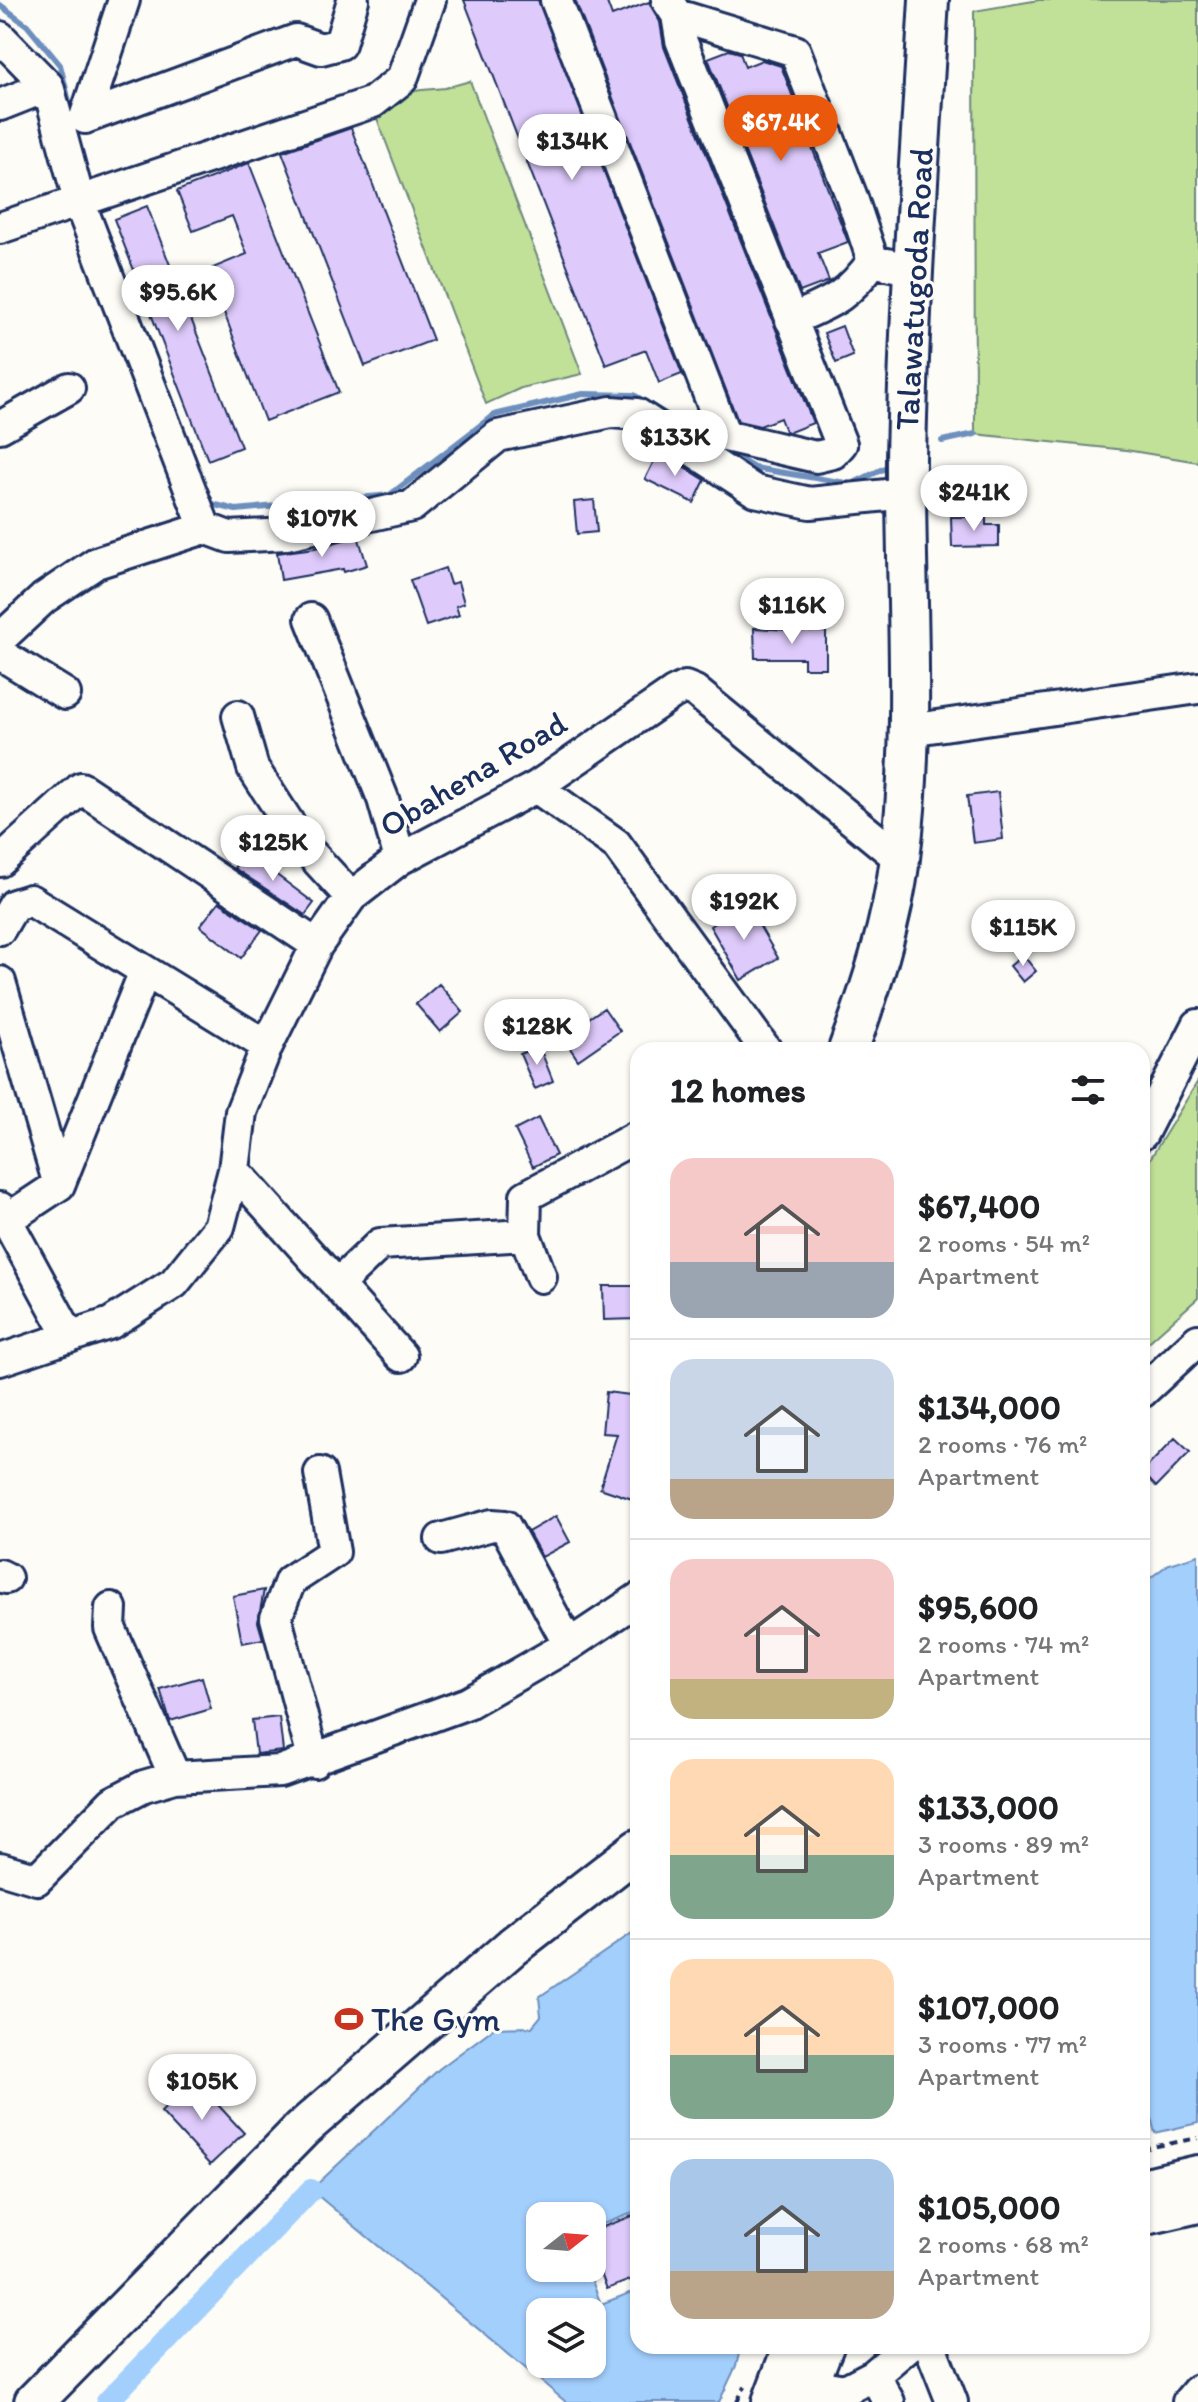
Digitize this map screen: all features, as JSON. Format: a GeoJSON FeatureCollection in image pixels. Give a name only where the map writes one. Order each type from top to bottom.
{"type":"FeatureCollection","features":[{"type":"Feature","properties":{"kind":"main road","name":"Talawatugoda Road"},"geometry":{"type":"LineString","coordinates":[[851,1042],[873,982],[900,859],[909,730],[906,493],[913,270],[929,0]]}},
{"type":"Feature","properties":{"kind":"main road"},"geometry":{"type":"LineString","coordinates":[[34,2402],[302,2129],[513,1946],[630,1857]]}},
{"type":"Feature","properties":{"kind":"main road"},"geometry":{"type":"LineString","coordinates":[[1150,2186],[1198,2175]]}},
{"type":"Feature","properties":{"kind":"main road"},"geometry":{"type":"LineString","coordinates":[[1150,2214],[1198,2203]]}},
{"type":"Feature","properties":{"kind":"main road"},"geometry":{"type":"LineString","coordinates":[[772,2402],[790,2354]]}},
{"type":"Feature","properties":{"kind":"main road"},"geometry":{"type":"LineString","coordinates":[[805,2393],[821,2354]]}},
{"type":"Feature","properties":{"kind":"street"},"geometry":{"type":"LineString","coordinates":[[124,0],[85,118],[296,40],[321,49],[340,44],[353,0]]}},
{"type":"Feature","properties":{"kind":"street"},"geometry":{"type":"LineString","coordinates":[[0,228],[373,102],[402,79],[430,0]]}},
{"type":"Feature","properties":{"kind":"street"},"geometry":{"type":"LineString","coordinates":[[556,0],[725,436],[816,457],[833,453],[841,444],[681,40],[672,7]]}},
{"type":"Feature","properties":{"kind":"street"},"geometry":{"type":"LineString","coordinates":[[672,7],[795,51],[873,261]]}},
{"type":"Feature","properties":{"kind":"street"},"geometry":{"type":"LineString","coordinates":[[0,37],[48,86],[205,528]]}},
{"type":"Feature","properties":{"kind":"street"},"geometry":{"type":"LineString","coordinates":[[0,105],[48,86]]}},
{"type":"Feature","properties":{"kind":"street"},"geometry":{"type":"LineString","coordinates":[[791,320],[838,300],[856,284],[873,261]]}},
{"type":"Feature","properties":{"kind":"street"},"geometry":{"type":"LineString","coordinates":[[873,261],[913,270]]}},
{"type":"Feature","properties":{"kind":"street"},"geometry":{"type":"LineString","coordinates":[[0,427],[69,388]]}},
{"type":"Feature","properties":{"kind":"street"},"geometry":{"type":"LineString","coordinates":[[0,639],[44,598],[96,563],[205,528],[229,537],[286,534],[412,506],[498,436],[611,412],[637,414],[755,491],[810,503],[906,493]]}},
{"type":"Feature","properties":{"kind":"street"},"geometry":{"type":"LineString","coordinates":[[311,619],[383,799],[400,859]]}},
{"type":"Feature","properties":{"kind":"street"},"geometry":{"type":"LineString","coordinates":[[0,654],[65,694]]}},
{"type":"Feature","properties":{"kind":"street","name":"Obahena Road"},"geometry":{"type":"LineString","coordinates":[[0,1360],[111,1323],[174,1283],[219,1227],[234,1170],[241,1112],[267,1046],[317,945],[351,897],[400,859],[536,787],[685,687],[695,691],[900,859]]}},
{"type":"Feature","properties":{"kind":"street"},"geometry":{"type":"LineString","coordinates":[[909,730],[1198,688]]}},
{"type":"Feature","properties":{"kind":"street"},"geometry":{"type":"LineString","coordinates":[[238,716],[253,768],[302,844],[351,897]]}},
{"type":"Feature","properties":{"kind":"street"},"geometry":{"type":"LineString","coordinates":[[536,787],[616,844],[760,1042]]}},
{"type":"Feature","properties":{"kind":"street"},"geometry":{"type":"LineString","coordinates":[[0,861],[81,788],[317,945]]}},
{"type":"Feature","properties":{"kind":"street"},"geometry":{"type":"LineString","coordinates":[[0,876],[30,900],[267,1046]]}},
{"type":"Feature","properties":{"kind":"street"},"geometry":{"type":"LineString","coordinates":[[0,929],[14,905],[30,900]]}},
{"type":"Feature","properties":{"kind":"street"},"geometry":{"type":"LineString","coordinates":[[70,1337],[3,1214],[59,1185],[145,971]]}},
{"type":"Feature","properties":{"kind":"street"},"geometry":{"type":"LineString","coordinates":[[0,982],[59,1185]]}},
{"type":"Feature","properties":{"kind":"street"},"geometry":{"type":"LineString","coordinates":[[1150,1118],[1198,1025]]}},
{"type":"Feature","properties":{"kind":"street"},"geometry":{"type":"LineString","coordinates":[[541,1277],[525,1235],[526,1196],[630,1140]]}},
{"type":"Feature","properties":{"kind":"street"},"geometry":{"type":"LineString","coordinates":[[234,1170],[401,1356]]}},
{"type":"Feature","properties":{"kind":"street"},"geometry":{"type":"LineString","coordinates":[[337,1285],[380,1244],[525,1235]]}},
{"type":"Feature","properties":{"kind":"street"},"geometry":{"type":"LineString","coordinates":[[1150,1385],[1198,1340]]}},
{"type":"Feature","properties":{"kind":"street"},"geometry":{"type":"LineString","coordinates":[[314,1762],[276,1618],[290,1581],[334,1552],[320,1473]]}},
{"type":"Feature","properties":{"kind":"street"},"geometry":{"type":"LineString","coordinates":[[441,1539],[492,1525],[505,1526],[569,1645]]}},
{"type":"Feature","properties":{"kind":"street"},"geometry":{"type":"LineString","coordinates":[[0,1868],[37,1879],[113,1802],[144,1786],[175,1777],[280,1771],[314,1762],[468,1703],[569,1645],[630,1604]]}},
{"type":"Feature","properties":{"kind":"street"},"geometry":{"type":"LineString","coordinates":[[111,1608],[110,1628],[175,1777]]}},
{"type":"Feature","properties":{"kind":"street"},"geometry":{"type":"LineString","coordinates":[[805,2393],[845,2390],[874,2375],[899,2354]]}},
{"type":"Feature","properties":{"kind":"street"},"geometry":{"type":"LineString","coordinates":[[933,2354],[952,2402]]}},
{"type":"Feature","properties":{"kind":"street"},"geometry":{"type":"LineString","coordinates":[[874,2375],[889,2402]]}},
{"type":"Feature","properties":{"kind":"street"},"geometry":{"type":"LineString","coordinates":[[1188,2402],[1198,2390]]}},
{"type":"Feature","properties":{"kind":"path"},"geometry":{"type":"LineString","coordinates":[[1150,2147],[1198,2138]]}},
{"type":"Feature","properties":{"kind":"green space"},"geometry":{"type":"Polygon","coordinates":[[[1039,0],[1198,0],[1198,462],[1126,450],[975,434],[974,11],[1039,0]]]}},
{"type":"Feature","properties":{"kind":"green space"},"geometry":{"type":"Polygon","coordinates":[[[470,81],[582,374],[521,388],[486,404],[373,108],[411,91],[445,88],[470,81]]]}},
{"type":"Feature","properties":{"kind":"green space"},"geometry":{"type":"Polygon","coordinates":[[[1198,1081],[1198,1298],[1150,1341],[1150,1159],[1198,1081]]]}},
{"type":"Feature","properties":{"kind":"water"},"geometry":{"type":"Polygon","coordinates":[[[1198,1555],[1198,2123],[1155,2133],[1150,2114],[1150,1578],[1169,1564],[1198,1555]]]}},
{"type":"Feature","properties":{"kind":"water"},"geometry":{"type":"Polygon","coordinates":[[[630,1934],[630,2214],[606,2223],[606,2202],[526,2202],[526,2282],[592,2282],[599,2298],[526,2298],[526,2369],[311,2190],[439,2069],[494,2028],[532,2027],[541,2016],[539,1997],[630,1934]]]}},
{"type":"Feature","properties":{"kind":"water"},"geometry":{"type":"Polygon","coordinates":[[[630,2293],[630,2354],[739,2354],[719,2402],[566,2402],[537,2378],[606,2378],[606,2302],[630,2293]]]}},
{"type":"Feature","properties":{"kind":"building"},"geometry":{"type":"Polygon","coordinates":[[[464,0],[538,0],[682,374],[659,383],[646,350],[606,365],[464,0]]]}},
{"type":"Feature","properties":{"kind":"building"},"geometry":{"type":"Polygon","coordinates":[[[575,0],[606,0],[612,16],[649,2],[660,22],[664,47],[813,423],[790,432],[785,431],[780,418],[760,426],[738,421],[575,0]]]}},
{"type":"Feature","properties":{"kind":"building"},"geometry":{"type":"Polygon","coordinates":[[[729,50],[740,53],[745,67],[762,60],[781,66],[848,242],[818,253],[829,281],[800,292],[708,58],[729,50]]]}},
{"type":"Feature","properties":{"kind":"building"},"geometry":{"type":"Polygon","coordinates":[[[351,128],[433,340],[365,366],[282,152],[351,128]]]}},
{"type":"Feature","properties":{"kind":"building"},"geometry":{"type":"Polygon","coordinates":[[[249,163],[339,392],[265,421],[208,270],[247,254],[232,216],[193,231],[177,191],[249,163]]]}},
{"type":"Feature","properties":{"kind":"building"},"geometry":{"type":"Polygon","coordinates":[[[147,206],[241,447],[208,460],[114,219],[147,206]]]}},
{"type":"Feature","properties":{"kind":"building"},"geometry":{"type":"Polygon","coordinates":[[[842,326],[853,356],[836,363],[824,333],[842,326]]]}},
{"type":"Feature","properties":{"kind":"building"},"geometry":{"type":"Polygon","coordinates":[[[659,451],[705,480],[694,503],[645,479],[659,451]]]}},
{"type":"Feature","properties":{"kind":"building"},"geometry":{"type":"Polygon","coordinates":[[[594,500],[597,532],[577,534],[574,502],[594,500]]]}},
{"type":"Feature","properties":{"kind":"building"},"geometry":{"type":"Polygon","coordinates":[[[951,517],[986,517],[986,525],[999,525],[999,546],[952,547],[951,517]]]}},
{"type":"Feature","properties":{"kind":"building"},"geometry":{"type":"Polygon","coordinates":[[[358,536],[367,565],[344,572],[343,569],[281,580],[277,553],[315,548],[358,536]]]}},
{"type":"Feature","properties":{"kind":"building"},"geometry":{"type":"Polygon","coordinates":[[[445,568],[450,584],[458,582],[464,603],[456,606],[459,615],[426,626],[410,580],[445,568]]]}},
{"type":"Feature","properties":{"kind":"building"},"geometry":{"type":"Polygon","coordinates":[[[754,628],[826,632],[826,668],[804,668],[804,658],[755,658],[754,628]]]}},
{"type":"Feature","properties":{"kind":"building"},"geometry":{"type":"Polygon","coordinates":[[[998,792],[1003,839],[973,843],[967,796],[998,792]]]}},
{"type":"Feature","properties":{"kind":"building"},"geometry":{"type":"Polygon","coordinates":[[[246,852],[314,903],[305,915],[234,868],[246,852]]]}},
{"type":"Feature","properties":{"kind":"building"},"geometry":{"type":"Polygon","coordinates":[[[219,902],[262,930],[241,958],[200,926],[219,902]]]}},
{"type":"Feature","properties":{"kind":"building"},"geometry":{"type":"Polygon","coordinates":[[[747,904],[778,958],[741,980],[710,926],[747,904]]]}},
{"type":"Feature","properties":{"kind":"building"},"geometry":{"type":"Polygon","coordinates":[[[1023,955],[1036,971],[1023,982],[1010,966],[1023,955]]]}},
{"type":"Feature","properties":{"kind":"building"},"geometry":{"type":"Polygon","coordinates":[[[439,984],[463,1012],[440,1032],[416,1004],[439,984]]]}},
{"type":"Feature","properties":{"kind":"building"},"geometry":{"type":"Polygon","coordinates":[[[604,1008],[620,1031],[578,1060],[562,1036],[604,1008]]]}},
{"type":"Feature","properties":{"kind":"building"},"geometry":{"type":"Polygon","coordinates":[[[539,1046],[553,1081],[535,1089],[520,1054],[539,1046]]]}},
{"type":"Feature","properties":{"kind":"building"},"geometry":{"type":"Polygon","coordinates":[[[538,1118],[556,1155],[533,1167],[515,1130],[538,1118]]]}},
{"type":"Feature","properties":{"kind":"building"},"geometry":{"type":"Polygon","coordinates":[[[603,1286],[630,1286],[630,1319],[604,1320],[603,1286]]]}},
{"type":"Feature","properties":{"kind":"building"},"geometry":{"type":"Polygon","coordinates":[[[606,1392],[630,1395],[630,1498],[600,1488],[617,1434],[602,1433],[606,1392]]]}},
{"type":"Feature","properties":{"kind":"building"},"geometry":{"type":"Polygon","coordinates":[[[1175,1438],[1190,1452],[1156,1487],[1150,1481],[1150,1464],[1175,1438]]]}},
{"type":"Feature","properties":{"kind":"building"},"geometry":{"type":"Polygon","coordinates":[[[556,1516],[570,1542],[542,1557],[528,1532],[556,1516]]]}},
{"type":"Feature","properties":{"kind":"building"},"geometry":{"type":"Polygon","coordinates":[[[264,1590],[258,1622],[263,1639],[242,1643],[233,1596],[264,1590]]]}},
{"type":"Feature","properties":{"kind":"building"},"geometry":{"type":"Polygon","coordinates":[[[202,1677],[211,1709],[170,1721],[160,1689],[202,1677]]]}},
{"type":"Feature","properties":{"kind":"building"},"geometry":{"type":"Polygon","coordinates":[[[279,1717],[283,1751],[256,1754],[252,1720],[279,1717]]]}},
{"type":"Feature","properties":{"kind":"building"},"geometry":{"type":"Polygon","coordinates":[[[195,2080],[244,2133],[210,2165],[161,2112],[195,2080]]]}},
{"type":"Feature","properties":{"kind":"building"},"geometry":{"type":"Polygon","coordinates":[[[630,2217],[630,2280],[607,2289],[604,2282],[606,2226],[630,2217]]]}},
{"type":"Feature","properties":{"kind":"waterway"},"geometry":{"type":"LineString","coordinates":[[0,5],[27,25],[60,65],[73,118]]}},
{"type":"Feature","properties":{"kind":"waterway"},"geometry":{"type":"LineString","coordinates":[[204,502],[236,510],[390,495],[494,415],[583,394],[634,395],[754,468],[852,484],[891,465]]}},
{"type":"Feature","properties":{"kind":"waterway"},"geometry":{"type":"LineString","coordinates":[[942,441],[975,434]]}},
{"type":"Feature","properties":{"kind":"waterway"},"geometry":{"type":"LineString","coordinates":[[107,2402],[311,2190]]}},
{"type":"Feature","properties":{"kind":"place","name":"The Gym"},"geometry":{"type":"Point","coordinates":[349,2019]}}]}
